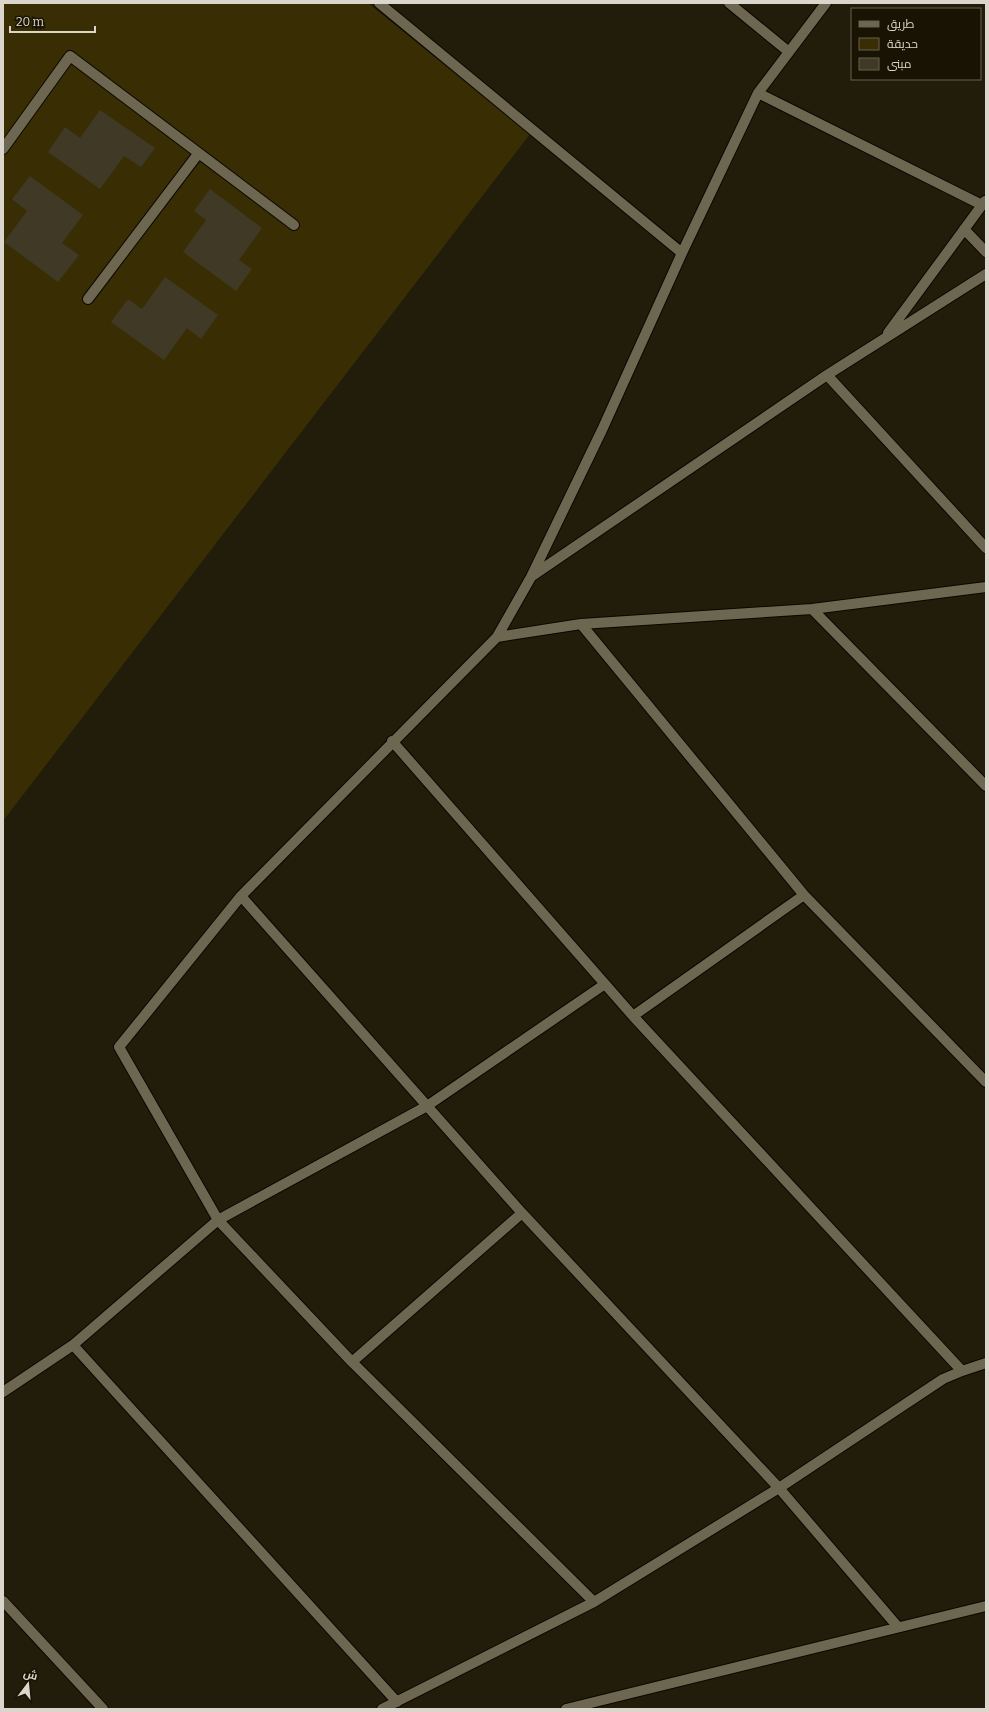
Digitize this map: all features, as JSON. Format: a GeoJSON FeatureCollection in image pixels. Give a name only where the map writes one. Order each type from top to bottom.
{"type":"FeatureCollection","features":[{"type":"Feature","properties":{"kind":"street"},"geometry":{"type":"LineString","coordinates":[[379,3],[682,253]]}},
{"type":"Feature","properties":{"kind":"street"},"geometry":{"type":"LineString","coordinates":[[729,3],[789,52]]}},
{"type":"Feature","properties":{"kind":"street"},"geometry":{"type":"LineString","coordinates":[[594,1602],[352,1362],[218,1220],[119,1047],[241,896],[392,741],[497,637],[531,577],[602,430],[682,253],[758,93],[826,3]]}},
{"type":"Feature","properties":{"kind":"street"},"geometry":{"type":"LineString","coordinates":[[3,149],[70,56],[294,225]]}},
{"type":"Feature","properties":{"kind":"street"},"geometry":{"type":"LineString","coordinates":[[758,93],[984,202],[885,338]]}},
{"type":"Feature","properties":{"kind":"street"},"geometry":{"type":"LineString","coordinates":[[88,299],[198,154]]}},
{"type":"Feature","properties":{"kind":"street"},"geometry":{"type":"LineString","coordinates":[[964,229],[986,252]]}},
{"type":"Feature","properties":{"kind":"street"},"geometry":{"type":"LineString","coordinates":[[531,577],[827,375],[986,274]]}},
{"type":"Feature","properties":{"kind":"street"},"geometry":{"type":"LineString","coordinates":[[827,375],[986,548]]}},
{"type":"Feature","properties":{"kind":"street"},"geometry":{"type":"LineString","coordinates":[[497,637],[581,624],[812,609],[986,587]]}},
{"type":"Feature","properties":{"kind":"street"},"geometry":{"type":"LineString","coordinates":[[812,609],[986,786]]}},
{"type":"Feature","properties":{"kind":"street"},"geometry":{"type":"LineString","coordinates":[[581,624],[804,895],[986,1082]]}},
{"type":"Feature","properties":{"kind":"street"},"geometry":{"type":"LineString","coordinates":[[392,741],[633,1016],[962,1371]]}},
{"type":"Feature","properties":{"kind":"street"},"geometry":{"type":"LineString","coordinates":[[633,1016],[804,895]]}},
{"type":"Feature","properties":{"kind":"street"},"geometry":{"type":"LineString","coordinates":[[241,896],[522,1213],[779,1488],[898,1627]]}},
{"type":"Feature","properties":{"kind":"street"},"geometry":{"type":"LineString","coordinates":[[3,1392],[73,1345],[218,1220],[427,1106],[605,984]]}},
{"type":"Feature","properties":{"kind":"street"},"geometry":{"type":"LineString","coordinates":[[352,1362],[522,1213]]}},
{"type":"Feature","properties":{"kind":"street"},"geometry":{"type":"LineString","coordinates":[[73,1345],[397,1702]]}},
{"type":"Feature","properties":{"kind":"street"},"geometry":{"type":"LineString","coordinates":[[382,1709],[594,1602],[779,1488],[944,1379],[986,1363]]}},
{"type":"Feature","properties":{"kind":"street"},"geometry":{"type":"LineString","coordinates":[[3,1601],[103,1709]]}},
{"type":"Feature","properties":{"kind":"street"},"geometry":{"type":"LineString","coordinates":[[566,1709],[986,1606]]}},
{"type":"Feature","properties":{"kind":"green space"},"geometry":{"type":"Polygon","coordinates":[[[3,3],[368,3],[530,134],[3,821],[3,3]]]}},
{"type":"Feature","properties":{"kind":"building"},"geometry":{"type":"Polygon","coordinates":[[[100,110],[155,148],[141,167],[124,156],[100,189],[48,152],[65,127],[80,138],[100,110]]]}},
{"type":"Feature","properties":{"kind":"building"},"geometry":{"type":"Polygon","coordinates":[[[30,176],[83,215],[62,243],[79,255],[58,282],[4,242],[27,211],[12,199],[30,176]]]}},
{"type":"Feature","properties":{"kind":"building"},"geometry":{"type":"Polygon","coordinates":[[[210,189],[262,228],[239,260],[252,269],[236,291],[183,252],[206,220],[194,211],[210,189]]]}},
{"type":"Feature","properties":{"kind":"building"},"geometry":{"type":"Polygon","coordinates":[[[165,277],[218,315],[201,339],[187,328],[164,360],[111,322],[128,299],[142,309],[165,277]]]}}]}
